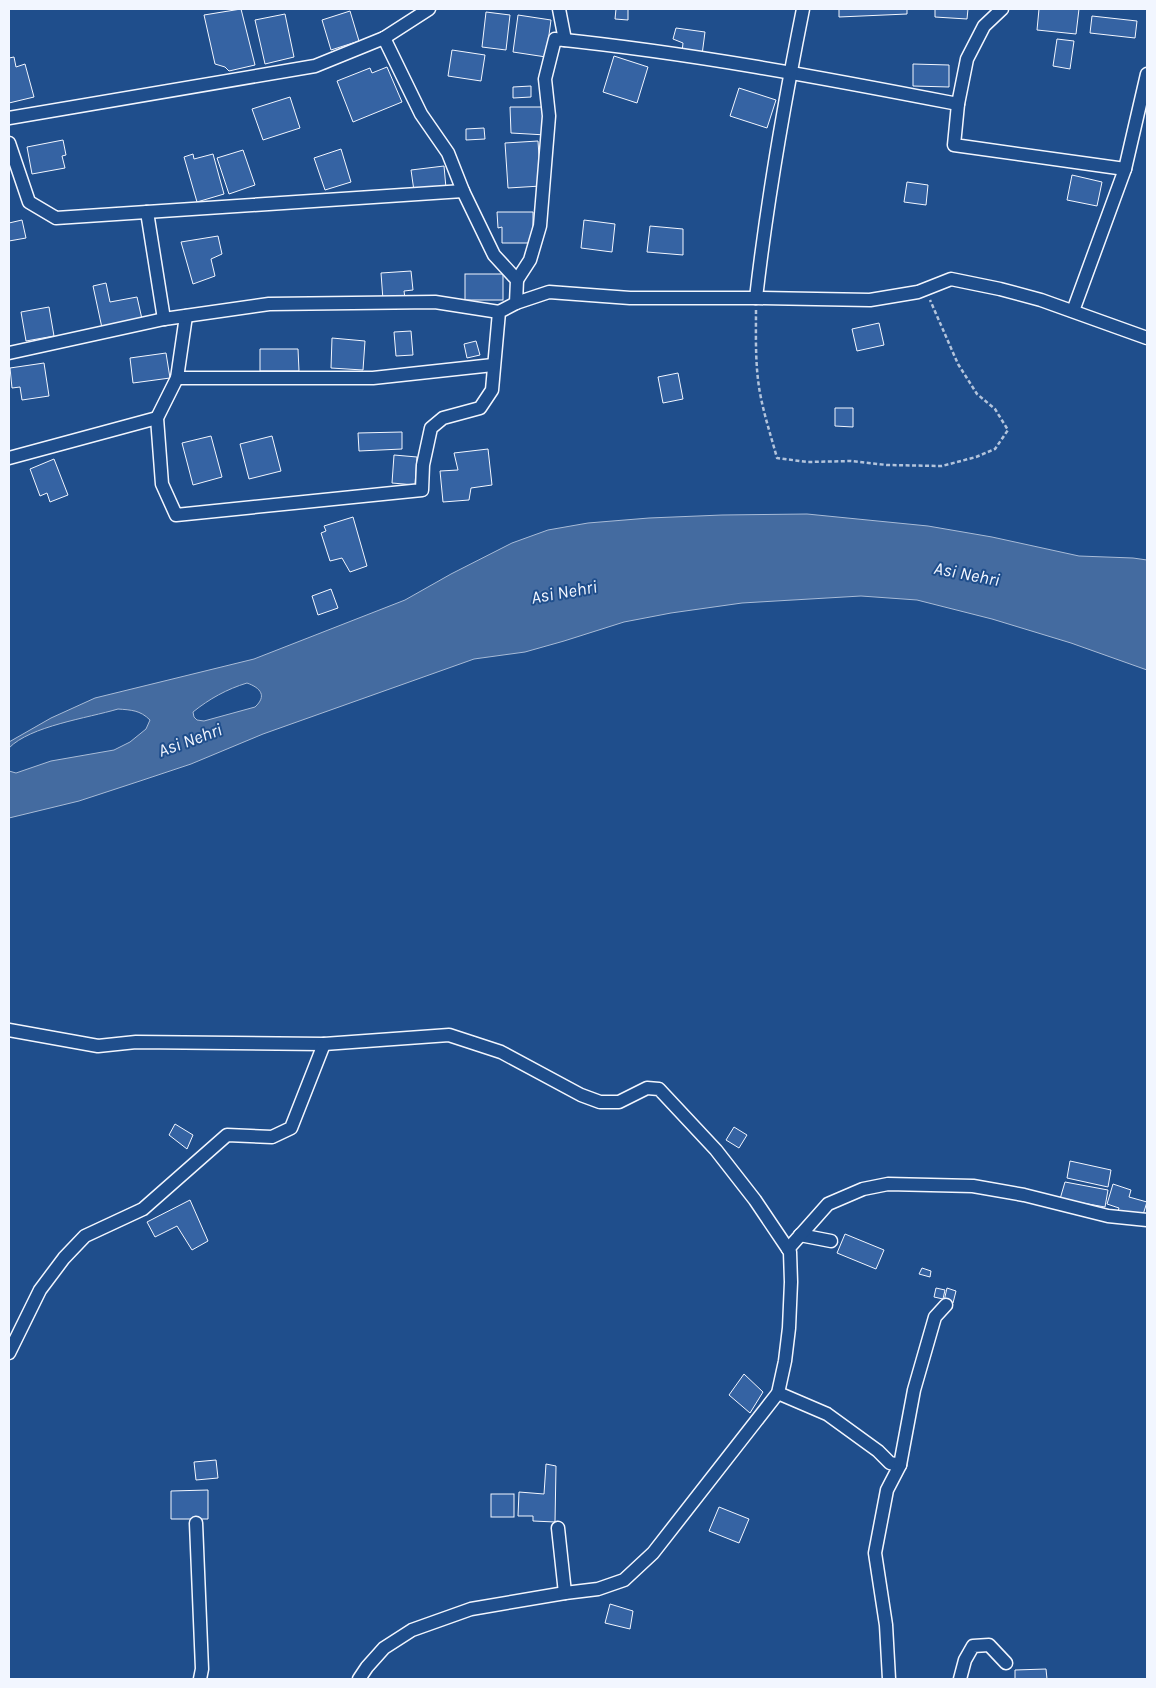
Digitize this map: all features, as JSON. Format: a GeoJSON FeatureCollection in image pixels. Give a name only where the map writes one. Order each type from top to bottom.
{"type":"FeatureCollection","features":[{"type":"Feature","properties":{"kind":"street"},"geometry":{"type":"LineString","coordinates":[[9,118],[315,66],[384,38],[429,9]]}},
{"type":"Feature","properties":{"kind":"street"},"geometry":{"type":"LineString","coordinates":[[559,9],[565,40]]}},
{"type":"Feature","properties":{"kind":"street"},"geometry":{"type":"LineString","coordinates":[[756,298],[764,233],[790,72],[803,9]]}},
{"type":"Feature","properties":{"kind":"street"},"geometry":{"type":"LineString","coordinates":[[1002,9],[984,26],[967,59],[958,104],[954,145],[1125,168]]}},
{"type":"Feature","properties":{"kind":"street"},"geometry":{"type":"LineString","coordinates":[[384,38],[421,114],[448,153],[463,192],[494,255],[517,280]]}},
{"type":"Feature","properties":{"kind":"street"},"geometry":{"type":"LineString","coordinates":[[516,303],[517,280],[530,260],[540,226],[549,116],[545,79],[555,39],[629,46],[790,72],[958,104]]}},
{"type":"Feature","properties":{"kind":"street"},"geometry":{"type":"LineString","coordinates":[[1073,311],[1125,168],[1147,74]]}},
{"type":"Feature","properties":{"kind":"street"},"geometry":{"type":"LineString","coordinates":[[9,144],[30,202],[56,218],[463,192]]}},
{"type":"Feature","properties":{"kind":"street"},"geometry":{"type":"LineString","coordinates":[[147,212],[164,319]]}},
{"type":"Feature","properties":{"kind":"street"},"geometry":{"type":"LineString","coordinates":[[9,353],[164,319],[269,304],[435,302],[499,312],[516,303],[549,292],[630,298],[870,300],[918,292],[951,279],[1016,293],[1147,338]]}},
{"type":"Feature","properties":{"kind":"street"},"geometry":{"type":"LineString","coordinates":[[186,316],[177,378],[158,418],[162,484],[176,516],[422,490],[423,465],[431,428],[443,418],[480,408],[492,390],[499,312]]}},
{"type":"Feature","properties":{"kind":"street"},"geometry":{"type":"LineString","coordinates":[[177,378],[373,378],[493,365]]}},
{"type":"Feature","properties":{"kind":"street"},"geometry":{"type":"LineString","coordinates":[[9,458],[158,418]]}},
{"type":"Feature","properties":{"kind":"street"},"geometry":{"type":"LineString","coordinates":[[9,1030],[98,1046],[136,1042],[324,1044],[449,1035],[501,1052],[581,1095],[600,1102],[619,1102],[647,1088],[659,1089],[716,1150],[755,1200],[790,1252],[789,1328],[785,1361],[778,1393],[702,1492],[646,1560],[624,1580],[598,1589],[471,1609],[412,1630],[384,1648],[367,1667],[360,1679]]}},
{"type":"Feature","properties":{"kind":"street"},"geometry":{"type":"LineString","coordinates":[[9,1353],[40,1290],[64,1258],[86,1236],[143,1209],[226,1135],[272,1137],[291,1128],[324,1044]]}},
{"type":"Feature","properties":{"kind":"street"},"geometry":{"type":"LineString","coordinates":[[788,1249],[828,1204],[863,1189],[888,1184],[974,1186],[1024,1195],[1108,1216],[1147,1220]]}},
{"type":"Feature","properties":{"kind":"street"},"geometry":{"type":"LineString","coordinates":[[800,1235],[831,1240]]}},
{"type":"Feature","properties":{"kind":"street"},"geometry":{"type":"LineString","coordinates":[[889,1679],[886,1625],[875,1553],[887,1490],[900,1465],[914,1390],[935,1317],[946,1305]]}},
{"type":"Feature","properties":{"kind":"street"},"geometry":{"type":"LineString","coordinates":[[778,1393],[827,1414],[878,1450],[890,1463],[900,1465]]}},
{"type":"Feature","properties":{"kind":"street"},"geometry":{"type":"LineString","coordinates":[[196,1523],[202,1660],[200,1679]]}},
{"type":"Feature","properties":{"kind":"street"},"geometry":{"type":"LineString","coordinates":[[558,1528],[565,1593]]}},
{"type":"Feature","properties":{"kind":"street"},"geometry":{"type":"LineString","coordinates":[[960,1679],[965,1660],[972,1646],[989,1645],[1006,1663]]}},
{"type":"Feature","properties":{"kind":"path"},"geometry":{"type":"LineString","coordinates":[[756,298],[756,342],[760,391],[777,458],[807,462],[851,461],[887,465],[942,466],[976,458],[995,449],[1008,430],[995,409],[977,394],[958,364],[941,321],[925,290]]}},
{"type":"Feature","properties":{"kind":"water","name":"Asi Nehri"},"geometry":{"type":"Polygon","coordinates":[[[807,514],[928,526],[992,537],[1079,556],[1147,560],[1147,670],[1071,643],[992,619],[917,600],[861,596],[742,603],[624,622],[525,652],[474,659],[263,734],[191,764],[79,801],[9,818],[9,771],[16,773],[51,761],[114,750],[130,742],[146,729],[150,720],[143,714],[118,709],[45,728],[18,740],[9,748],[9,742],[51,718],[95,698],[254,659],[405,600],[512,543],[548,530],[588,523],[722,515],[807,514]],[[247,683],[232,688],[205,703],[193,712],[194,717],[197,720],[204,721],[255,707],[261,699],[261,693],[256,687],[247,683]]]}},
{"type":"Feature","properties":{"kind":"building"},"geometry":{"type":"Polygon","coordinates":[[[241,9],[255,65],[229,71],[225,67],[215,64],[204,15],[241,9]]]}},
{"type":"Feature","properties":{"kind":"building"},"geometry":{"type":"Polygon","coordinates":[[[616,9],[628,9],[628,20],[615,19],[616,9]]]}},
{"type":"Feature","properties":{"kind":"building"},"geometry":{"type":"Polygon","coordinates":[[[839,9],[907,9],[907,14],[839,17],[839,9]]]}},
{"type":"Feature","properties":{"kind":"building"},"geometry":{"type":"Polygon","coordinates":[[[935,9],[968,9],[967,19],[935,17],[935,9]]]}},
{"type":"Feature","properties":{"kind":"building"},"geometry":{"type":"Polygon","coordinates":[[[1039,9],[1079,9],[1076,34],[1037,30],[1039,9]]]}},
{"type":"Feature","properties":{"kind":"building"},"geometry":{"type":"Polygon","coordinates":[[[350,11],[359,41],[331,50],[322,20],[350,11]]]}},
{"type":"Feature","properties":{"kind":"building"},"geometry":{"type":"Polygon","coordinates":[[[486,12],[510,15],[506,50],[482,47],[486,12]]]}},
{"type":"Feature","properties":{"kind":"building"},"geometry":{"type":"Polygon","coordinates":[[[285,14],[294,57],[265,64],[255,20],[285,14]]]}},
{"type":"Feature","properties":{"kind":"building"},"geometry":{"type":"Polygon","coordinates":[[[518,15],[551,20],[546,57],[513,52],[518,15]]]}},
{"type":"Feature","properties":{"kind":"building"},"geometry":{"type":"Polygon","coordinates":[[[1092,16],[1137,21],[1135,38],[1090,33],[1092,16]]]}},
{"type":"Feature","properties":{"kind":"building"},"geometry":{"type":"Polygon","coordinates":[[[676,28],[705,32],[702,55],[682,52],[683,43],[673,39],[676,28]]]}},
{"type":"Feature","properties":{"kind":"building"},"geometry":{"type":"Polygon","coordinates":[[[1057,39],[1074,41],[1070,69],[1053,66],[1057,39]]]}},
{"type":"Feature","properties":{"kind":"building"},"geometry":{"type":"Polygon","coordinates":[[[452,50],[485,55],[481,81],[448,76],[452,50]]]}},
{"type":"Feature","properties":{"kind":"building"},"geometry":{"type":"Polygon","coordinates":[[[614,56],[648,67],[637,103],[603,92],[614,56]]]}},
{"type":"Feature","properties":{"kind":"building"},"geometry":{"type":"Polygon","coordinates":[[[14,57],[16,67],[25,64],[34,97],[9,103],[9,58],[14,57]]]}},
{"type":"Feature","properties":{"kind":"building"},"geometry":{"type":"Polygon","coordinates":[[[913,64],[949,65],[949,87],[913,86],[913,64]]]}},
{"type":"Feature","properties":{"kind":"building"},"geometry":{"type":"Polygon","coordinates":[[[387,67],[402,102],[353,122],[337,81],[370,68],[372,73],[387,67]]]}},
{"type":"Feature","properties":{"kind":"building"},"geometry":{"type":"Polygon","coordinates":[[[531,86],[531,97],[513,98],[513,87],[531,86]]]}},
{"type":"Feature","properties":{"kind":"building"},"geometry":{"type":"Polygon","coordinates":[[[739,88],[776,100],[767,128],[730,116],[739,88]]]}},
{"type":"Feature","properties":{"kind":"building"},"geometry":{"type":"Polygon","coordinates":[[[290,97],[300,128],[263,140],[252,109],[290,97]]]}},
{"type":"Feature","properties":{"kind":"building"},"geometry":{"type":"Polygon","coordinates":[[[510,107],[546,107],[546,135],[511,133],[510,107]]]}},
{"type":"Feature","properties":{"kind":"building"},"geometry":{"type":"Polygon","coordinates":[[[484,128],[485,139],[466,140],[466,129],[484,128]]]}},
{"type":"Feature","properties":{"kind":"building"},"geometry":{"type":"Polygon","coordinates":[[[63,140],[66,155],[62,156],[65,168],[32,174],[27,147],[63,140]]]}},
{"type":"Feature","properties":{"kind":"building"},"geometry":{"type":"Polygon","coordinates":[[[538,141],[541,186],[508,188],[505,143],[538,141]]]}},
{"type":"Feature","properties":{"kind":"building"},"geometry":{"type":"Polygon","coordinates":[[[341,149],[351,182],[325,190],[314,158],[341,149]]]}},
{"type":"Feature","properties":{"kind":"building"},"geometry":{"type":"Polygon","coordinates":[[[243,150],[255,185],[229,194],[217,158],[243,150]]]}},
{"type":"Feature","properties":{"kind":"building"},"geometry":{"type":"Polygon","coordinates":[[[193,154],[194,159],[213,154],[224,194],[197,202],[184,157],[193,154]]]}},
{"type":"Feature","properties":{"kind":"building"},"geometry":{"type":"Polygon","coordinates":[[[444,166],[446,188],[414,191],[411,170],[444,166]]]}},
{"type":"Feature","properties":{"kind":"building"},"geometry":{"type":"Polygon","coordinates":[[[1072,175],[1102,182],[1097,206],[1067,200],[1072,175]]]}},
{"type":"Feature","properties":{"kind":"building"},"geometry":{"type":"Polygon","coordinates":[[[907,182],[928,185],[926,205],[904,202],[907,182]]]}},
{"type":"Feature","properties":{"kind":"building"},"geometry":{"type":"Polygon","coordinates":[[[497,212],[533,212],[533,243],[502,243],[502,227],[498,228],[497,212]]]}},
{"type":"Feature","properties":{"kind":"building"},"geometry":{"type":"Polygon","coordinates":[[[22,220],[26,238],[9,241],[9,223],[22,220]]]}},
{"type":"Feature","properties":{"kind":"building"},"geometry":{"type":"Polygon","coordinates":[[[584,220],[615,224],[612,252],[581,248],[584,220]]]}},
{"type":"Feature","properties":{"kind":"building"},"geometry":{"type":"Polygon","coordinates":[[[650,226],[683,229],[683,255],[647,252],[650,226]]]}},
{"type":"Feature","properties":{"kind":"building"},"geometry":{"type":"Polygon","coordinates":[[[218,236],[222,254],[211,259],[215,276],[193,284],[181,242],[218,236]]]}},
{"type":"Feature","properties":{"kind":"building"},"geometry":{"type":"Polygon","coordinates":[[[411,271],[413,290],[404,291],[405,298],[383,300],[381,273],[411,271]]]}},
{"type":"Feature","properties":{"kind":"building"},"geometry":{"type":"Polygon","coordinates":[[[465,274],[503,274],[503,300],[465,300],[465,274]]]}},
{"type":"Feature","properties":{"kind":"building"},"geometry":{"type":"Polygon","coordinates":[[[106,283],[110,302],[137,297],[142,319],[102,328],[93,286],[106,283]]]}},
{"type":"Feature","properties":{"kind":"building"},"geometry":{"type":"Polygon","coordinates":[[[49,307],[54,336],[26,341],[21,312],[49,307]]]}},
{"type":"Feature","properties":{"kind":"building"},"geometry":{"type":"Polygon","coordinates":[[[879,323],[884,345],[857,351],[852,329],[879,323]]]}},
{"type":"Feature","properties":{"kind":"building"},"geometry":{"type":"Polygon","coordinates":[[[411,331],[413,355],[396,356],[394,332],[411,331]]]}},
{"type":"Feature","properties":{"kind":"building"},"geometry":{"type":"Polygon","coordinates":[[[332,338],[365,341],[363,370],[331,368],[332,338]]]}},
{"type":"Feature","properties":{"kind":"building"},"geometry":{"type":"Polygon","coordinates":[[[476,341],[480,355],[467,358],[464,344],[476,341]]]}},
{"type":"Feature","properties":{"kind":"building"},"geometry":{"type":"Polygon","coordinates":[[[260,349],[298,349],[299,371],[260,371],[260,349]]]}},
{"type":"Feature","properties":{"kind":"building"},"geometry":{"type":"Polygon","coordinates":[[[166,353],[170,378],[133,383],[130,358],[166,353]]]}},
{"type":"Feature","properties":{"kind":"building"},"geometry":{"type":"Polygon","coordinates":[[[44,363],[49,396],[22,400],[20,387],[12,388],[10,368],[44,363]]]}},
{"type":"Feature","properties":{"kind":"building"},"geometry":{"type":"Polygon","coordinates":[[[678,373],[683,399],[663,403],[658,377],[678,373]]]}},
{"type":"Feature","properties":{"kind":"building"},"geometry":{"type":"Polygon","coordinates":[[[835,408],[853,408],[853,427],[835,426],[835,408]]]}},
{"type":"Feature","properties":{"kind":"building"},"geometry":{"type":"Polygon","coordinates":[[[402,432],[402,449],[359,451],[358,433],[402,432]]]}},
{"type":"Feature","properties":{"kind":"building"},"geometry":{"type":"Polygon","coordinates":[[[211,436],[222,477],[193,485],[182,443],[211,436]]]}},
{"type":"Feature","properties":{"kind":"building"},"geometry":{"type":"Polygon","coordinates":[[[272,436],[281,471],[249,479],[240,444],[272,436]]]}},
{"type":"Feature","properties":{"kind":"building"},"geometry":{"type":"Polygon","coordinates":[[[488,449],[492,485],[471,488],[469,500],[443,502],[440,471],[458,470],[454,453],[488,449]]]}},
{"type":"Feature","properties":{"kind":"building"},"geometry":{"type":"Polygon","coordinates":[[[394,455],[417,457],[415,485],[392,483],[394,455]]]}},
{"type":"Feature","properties":{"kind":"building"},"geometry":{"type":"Polygon","coordinates":[[[54,459],[68,495],[50,502],[47,493],[40,496],[30,469],[54,459]]]}},
{"type":"Feature","properties":{"kind":"building"},"geometry":{"type":"Polygon","coordinates":[[[353,517],[367,566],[350,572],[342,558],[330,561],[321,533],[326,531],[324,526],[353,517]]]}},
{"type":"Feature","properties":{"kind":"building"},"geometry":{"type":"Polygon","coordinates":[[[331,589],[338,608],[318,615],[312,596],[331,589]]]}},
{"type":"Feature","properties":{"kind":"building"},"geometry":{"type":"Polygon","coordinates":[[[175,1124],[193,1135],[187,1149],[169,1135],[175,1124]]]}},
{"type":"Feature","properties":{"kind":"building"},"geometry":{"type":"Polygon","coordinates":[[[734,1127],[747,1135],[739,1148],[726,1140],[734,1127]]]}},
{"type":"Feature","properties":{"kind":"building"},"geometry":{"type":"Polygon","coordinates":[[[1070,1161],[1111,1170],[1108,1187],[1067,1178],[1070,1161]]]}},
{"type":"Feature","properties":{"kind":"building"},"geometry":{"type":"Polygon","coordinates":[[[1065,1182],[1108,1190],[1105,1207],[1060,1199],[1065,1182]]]}},
{"type":"Feature","properties":{"kind":"building"},"geometry":{"type":"Polygon","coordinates":[[[1113,1184],[1131,1190],[1129,1197],[1147,1202],[1142,1218],[1118,1211],[1119,1208],[1107,1204],[1113,1184]]]}},
{"type":"Feature","properties":{"kind":"building"},"geometry":{"type":"Polygon","coordinates":[[[190,1200],[208,1241],[192,1250],[177,1226],[155,1237],[147,1222],[190,1200]]]}},
{"type":"Feature","properties":{"kind":"building"},"geometry":{"type":"Polygon","coordinates":[[[845,1234],[884,1250],[876,1269],[837,1253],[845,1234]]]}},
{"type":"Feature","properties":{"kind":"building"},"geometry":{"type":"Polygon","coordinates":[[[922,1268],[931,1271],[930,1277],[919,1274],[922,1268]]]}},
{"type":"Feature","properties":{"kind":"building"},"geometry":{"type":"Polygon","coordinates":[[[936,1288],[945,1290],[943,1299],[934,1297],[936,1288]]]}},
{"type":"Feature","properties":{"kind":"building"},"geometry":{"type":"Polygon","coordinates":[[[947,1288],[956,1291],[953,1303],[944,1301],[947,1288]]]}},
{"type":"Feature","properties":{"kind":"building"},"geometry":{"type":"Polygon","coordinates":[[[744,1374],[763,1392],[750,1413],[729,1395],[744,1374]]]}},
{"type":"Feature","properties":{"kind":"building"},"geometry":{"type":"Polygon","coordinates":[[[216,1460],[218,1478],[196,1480],[194,1462],[216,1460]]]}},
{"type":"Feature","properties":{"kind":"building"},"geometry":{"type":"Polygon","coordinates":[[[546,1464],[556,1466],[555,1522],[533,1521],[533,1516],[518,1516],[519,1492],[544,1494],[546,1464]]]}},
{"type":"Feature","properties":{"kind":"building"},"geometry":{"type":"Polygon","coordinates":[[[208,1490],[208,1519],[171,1519],[171,1491],[208,1490]]]}},
{"type":"Feature","properties":{"kind":"building"},"geometry":{"type":"Polygon","coordinates":[[[491,1494],[514,1494],[514,1517],[491,1517],[491,1494]]]}},
{"type":"Feature","properties":{"kind":"building"},"geometry":{"type":"Polygon","coordinates":[[[719,1507],[749,1519],[739,1543],[709,1531],[719,1507]]]}},
{"type":"Feature","properties":{"kind":"building"},"geometry":{"type":"Polygon","coordinates":[[[610,1604],[633,1611],[630,1629],[605,1623],[610,1604]]]}},
{"type":"Feature","properties":{"kind":"building"},"geometry":{"type":"Polygon","coordinates":[[[1046,1669],[1047,1679],[1015,1679],[1015,1670],[1046,1669]]]}}]}
